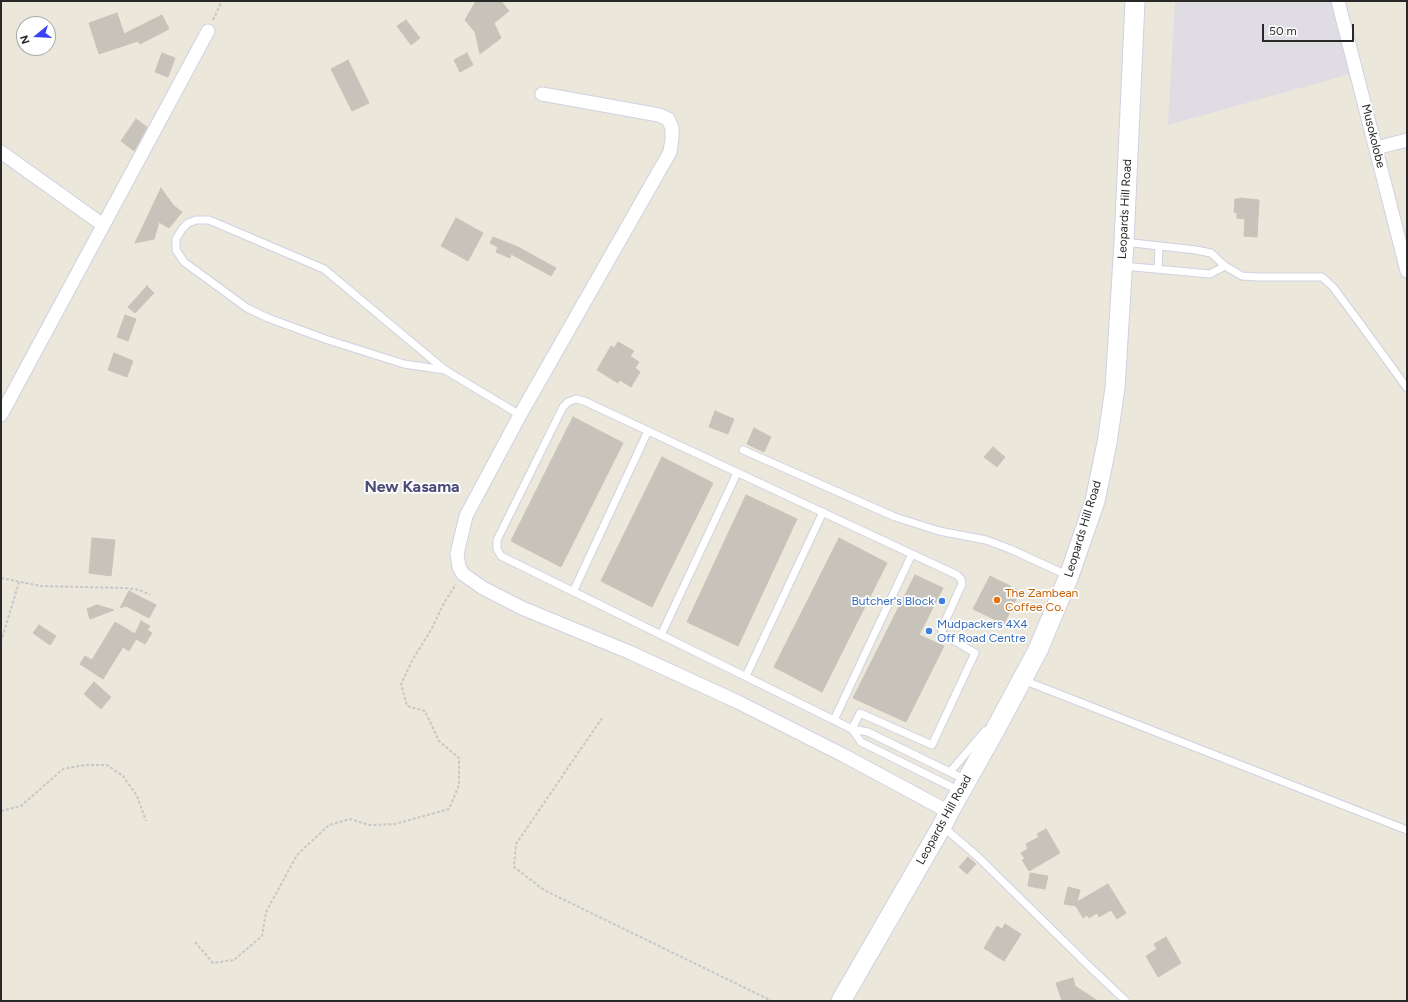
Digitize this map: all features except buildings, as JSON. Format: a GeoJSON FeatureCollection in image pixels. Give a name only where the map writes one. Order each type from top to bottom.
{"type":"FeatureCollection","features":[{"type":"Feature","properties":{"kind":"main road","name":"Leopards Hill Road"},"geometry":{"type":"LineString","coordinates":[[841,1001],[945,819],[959,781],[1011,700],[1038,650],[1069,576],[1095,501],[1107,443],[1115,388],[1124,242],[1135,1]]}},
{"type":"Feature","properties":{"kind":"street","name":"Musokolobe"},"geometry":{"type":"LineString","coordinates":[[1338,1],[1407,271]]}},
{"type":"Feature","properties":{"kind":"street"},"geometry":{"type":"LineString","coordinates":[[1,415],[208,31]]}},
{"type":"Feature","properties":{"kind":"street"},"geometry":{"type":"LineString","coordinates":[[542,94],[659,115],[668,119],[672,128],[670,152],[520,415],[466,516],[457,554],[459,567],[463,574],[483,588],[522,608],[629,652],[738,702],[843,755],[945,819]]}},
{"type":"Feature","properties":{"kind":"street"},"geometry":{"type":"LineString","coordinates":[[1376,148],[1407,140]]}},
{"type":"Feature","properties":{"kind":"street"},"geometry":{"type":"LineString","coordinates":[[1,152],[103,225]]}},
{"type":"Feature","properties":{"kind":"lane"},"geometry":{"type":"LineString","coordinates":[[445,370],[404,364],[325,339],[268,318],[247,308],[184,262],[176,250],[176,239],[182,228],[188,223],[196,220],[209,220],[324,269],[445,370],[520,415]]}},
{"type":"Feature","properties":{"kind":"lane"},"geometry":{"type":"LineString","coordinates":[[1124,242],[1210,253],[1225,266],[1242,276],[1322,277],[1333,288],[1358,320],[1407,388]]}},
{"type":"Feature","properties":{"kind":"lane"},"geometry":{"type":"LineString","coordinates":[[1158,269],[1159,246]]}},
{"type":"Feature","properties":{"kind":"lane"},"geometry":{"type":"LineString","coordinates":[[1122,266],[1210,274],[1225,266]]}},
{"type":"Feature","properties":{"kind":"lane"},"geometry":{"type":"LineString","coordinates":[[852,729],[860,713],[932,746],[974,652],[942,632],[942,628],[962,584],[961,579],[957,575],[584,401],[576,399],[568,402],[563,407],[497,540],[497,549],[501,556],[852,729],[868,732],[959,781]]}},
{"type":"Feature","properties":{"kind":"lane"},"geometry":{"type":"LineString","coordinates":[[573,592],[648,431]]}},
{"type":"Feature","properties":{"kind":"lane"},"geometry":{"type":"LineString","coordinates":[[743,450],[895,517],[939,531],[986,540],[1010,549],[1069,576]]}},
{"type":"Feature","properties":{"kind":"lane"},"geometry":{"type":"LineString","coordinates":[[661,635],[737,473]]}},
{"type":"Feature","properties":{"kind":"lane"},"geometry":{"type":"LineString","coordinates":[[746,676],[823,512]]}},
{"type":"Feature","properties":{"kind":"lane"},"geometry":{"type":"LineString","coordinates":[[834,720],[912,554]]}},
{"type":"Feature","properties":{"kind":"lane"},"geometry":{"type":"LineString","coordinates":[[1022,680],[1407,830]]}},
{"type":"Feature","properties":{"kind":"lane"},"geometry":{"type":"LineString","coordinates":[[852,729],[862,742],[959,781]]}},
{"type":"Feature","properties":{"kind":"lane"},"geometry":{"type":"LineString","coordinates":[[945,819],[977,856],[1126,1001]]}},
{"type":"Feature","properties":{"kind":"path"},"geometry":{"type":"LineString","coordinates":[[208,31],[222,1]]}},
{"type":"Feature","properties":{"kind":"path"},"geometry":{"type":"LineString","coordinates":[[195,942],[213,963],[234,960],[262,936],[266,912],[297,855],[328,825],[350,819],[369,825],[395,824],[449,809],[459,785],[459,758],[439,741],[425,711],[407,706],[402,684],[413,659],[431,630],[444,603],[463,574]]}},
{"type":"Feature","properties":{"kind":"path"},"geometry":{"type":"LineString","coordinates":[[1,578],[41,586],[125,588],[140,590],[150,595]]}},
{"type":"Feature","properties":{"kind":"path"},"geometry":{"type":"LineString","coordinates":[[1,642],[19,582]]}},
{"type":"Feature","properties":{"kind":"path"},"geometry":{"type":"LineString","coordinates":[[602,718],[516,844],[514,867],[544,890],[772,1001]]}},
{"type":"Feature","properties":{"kind":"path"},"geometry":{"type":"LineString","coordinates":[[1,811],[21,806],[63,769],[85,765],[107,765],[123,776],[137,796],[146,821]]}},
{"type":"Feature","properties":{"kind":"shaded area"},"geometry":{"type":"Polygon","coordinates":[[[1175,1],[1338,1],[1357,72],[1168,125],[1175,1]]]}},
{"type":"Feature","properties":{"kind":"place","name":"The Zambean Coffee Co."},"geometry":{"type":"Point","coordinates":[997,600]}},
{"type":"Feature","properties":{"kind":"place","name":"Butcher's Block"},"geometry":{"type":"Point","coordinates":[942,601]}},
{"type":"Feature","properties":{"kind":"place","name":"Mudpackers 4X4 Off Road Centre"},"geometry":{"type":"Point","coordinates":[929,631]}},
{"type":"Feature","properties":{"kind":"district","name":"New Kasama"},"geometry":{"type":"Point","coordinates":[412,487]}}]}
